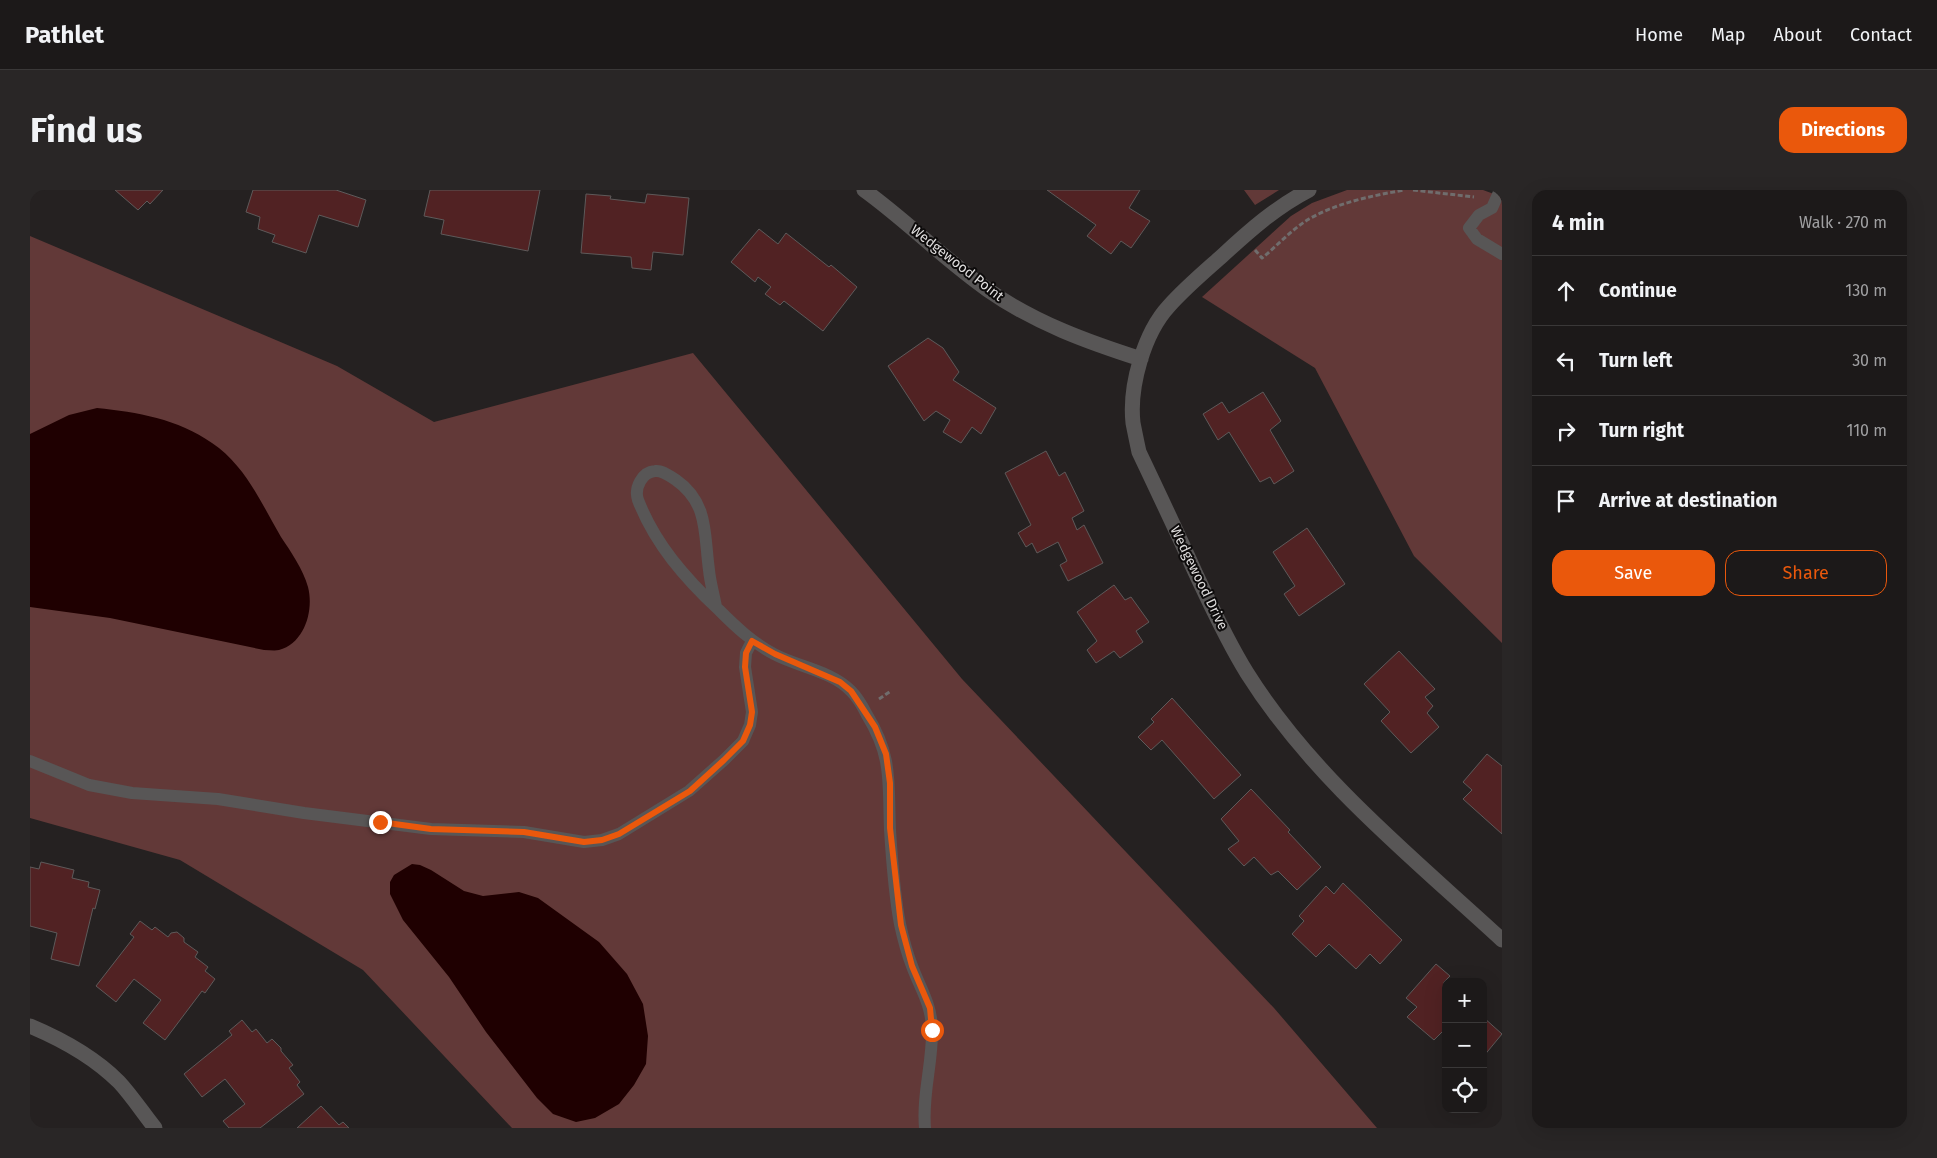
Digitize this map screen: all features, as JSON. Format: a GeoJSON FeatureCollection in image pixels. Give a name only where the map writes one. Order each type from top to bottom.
{"type":"FeatureCollection","features":[{"type":"Feature","properties":{"kind":"street","name":"Wedgewood Point"},"geometry":{"type":"LineString","coordinates":[[864,190],[988,290],[1056,329],[1096,345],[1141,359]]}},
{"type":"Feature","properties":{"kind":"street","name":"Wedgewood Drive"},"geometry":{"type":"LineString","coordinates":[[1309,190],[1274,211],[1244,236],[1168,306],[1154,326],[1141,359],[1134,391],[1133,422],[1139,452],[1221,626],[1247,673],[1279,718],[1312,759],[1348,798],[1502,940]]}},
{"type":"Feature","properties":{"kind":"street"},"geometry":{"type":"LineString","coordinates":[[30,1026],[54,1036],[82,1053],[118,1082],[155,1128]]}},
{"type":"Feature","properties":{"kind":"lane"},"geometry":{"type":"LineString","coordinates":[[1500,190],[1495,203],[1489,211],[1479,215],[1469,228],[1472,235],[1477,239],[1502,254]]}},
{"type":"Feature","properties":{"kind":"lane"},"geometry":{"type":"LineString","coordinates":[[716,607],[708,570],[706,527],[696,501],[683,485],[665,472],[649,472],[642,478],[637,487],[636,496],[648,523],[668,557],[716,607],[752,641],[775,654],[840,682],[851,691],[875,727],[886,754],[890,783],[890,828],[893,870],[901,925],[912,966],[930,1008],[932,1030],[925,1094],[925,1128]]}},
{"type":"Feature","properties":{"kind":"lane"},"geometry":{"type":"LineString","coordinates":[[30,761],[89,785],[132,793],[218,799],[304,813],[431,829],[524,832],[584,842],[602,840],[619,834],[690,791],[743,741],[750,725],[752,712],[745,667],[746,653],[752,641]]}},
{"type":"Feature","properties":{"kind":"path"},"geometry":{"type":"LineString","coordinates":[[1244,236],[1262,258],[1307,220],[1333,207],[1404,190]]}},
{"type":"Feature","properties":{"kind":"path"},"geometry":{"type":"LineString","coordinates":[[1413,190],[1473,196],[1495,203]]}},
{"type":"Feature","properties":{"kind":"shaded area"},"geometry":{"type":"Polygon","coordinates":[[[1244,190],[1279,190],[1255,205],[1244,190]]]}},
{"type":"Feature","properties":{"kind":"shaded area"},"geometry":{"type":"Polygon","coordinates":[[[1347,190],[1483,190],[1502,197],[1502,643],[1414,556],[1315,368],[1202,297],[1291,216],[1312,203],[1347,190]]]}},
{"type":"Feature","properties":{"kind":"shaded area"},"geometry":{"type":"Polygon","coordinates":[[[30,236],[337,366],[434,422],[693,353],[962,679],[1274,1008],[1377,1128],[512,1128],[363,970],[180,860],[30,818],[30,236]]]}},
{"type":"Feature","properties":{"kind":"shaded area"},"geometry":{"type":"Polygon","coordinates":[[[97,408],[157,418],[185,428],[224,452],[244,474],[296,561],[308,587],[310,606],[306,624],[301,633],[288,646],[279,650],[264,650],[110,618],[30,607],[30,434],[69,415],[97,408]]]}},
{"type":"Feature","properties":{"kind":"shaded area"},"geometry":{"type":"Polygon","coordinates":[[[412,864],[431,870],[464,891],[483,896],[519,892],[538,898],[599,942],[627,974],[643,1004],[648,1036],[646,1064],[634,1085],[619,1104],[595,1118],[576,1122],[553,1114],[537,1098],[486,1032],[449,977],[403,920],[390,894],[390,882],[394,875],[412,864]]]}},
{"type":"Feature","properties":{"kind":"building"},"geometry":{"type":"Polygon","coordinates":[[[115,190],[163,190],[150,204],[147,201],[138,210],[115,190]]]}},
{"type":"Feature","properties":{"kind":"building"},"geometry":{"type":"Polygon","coordinates":[[[253,190],[336,190],[366,200],[358,227],[319,215],[306,253],[272,242],[275,235],[258,229],[260,217],[246,212],[253,190]]]}},
{"type":"Feature","properties":{"kind":"building"},"geometry":{"type":"Polygon","coordinates":[[[430,190],[540,190],[528,251],[441,234],[444,220],[424,216],[430,190]]]}},
{"type":"Feature","properties":{"kind":"building"},"geometry":{"type":"Polygon","coordinates":[[[1047,190],[1140,190],[1129,208],[1150,221],[1131,248],[1121,241],[1111,254],[1087,236],[1096,225],[1047,190]]]}},
{"type":"Feature","properties":{"kind":"building"},"geometry":{"type":"Polygon","coordinates":[[[586,194],[611,196],[610,199],[645,203],[647,194],[689,198],[683,255],[653,252],[651,270],[632,268],[631,257],[581,253],[586,194]]]}},
{"type":"Feature","properties":{"kind":"building"},"geometry":{"type":"Polygon","coordinates":[[[759,229],[778,244],[786,233],[829,267],[831,265],[857,287],[823,331],[784,301],[780,305],[765,294],[771,287],[758,277],[755,282],[731,262],[759,229]]]}},
{"type":"Feature","properties":{"kind":"building"},"geometry":{"type":"Polygon","coordinates":[[[928,338],[943,348],[959,372],[953,380],[996,408],[981,434],[972,427],[961,443],[943,432],[950,420],[936,411],[924,421],[888,366],[928,338]]]}},
{"type":"Feature","properties":{"kind":"building"},"geometry":{"type":"Polygon","coordinates":[[[1263,392],[1281,421],[1270,430],[1294,471],[1274,484],[1270,477],[1260,482],[1229,432],[1218,440],[1203,414],[1222,402],[1229,413],[1263,392]]]}},
{"type":"Feature","properties":{"kind":"building"},"geometry":{"type":"Polygon","coordinates":[[[1046,451],[1059,476],[1065,472],[1084,511],[1072,518],[1077,530],[1084,525],[1103,563],[1068,581],[1060,565],[1067,561],[1058,542],[1037,553],[1032,543],[1026,547],[1018,533],[1031,525],[1005,473],[1046,451]]]}},
{"type":"Feature","properties":{"kind":"building"},"geometry":{"type":"Polygon","coordinates":[[[1307,528],[1345,584],[1299,616],[1284,594],[1295,586],[1273,552],[1307,528]]]}},
{"type":"Feature","properties":{"kind":"building"},"geometry":{"type":"Polygon","coordinates":[[[1114,585],[1125,600],[1131,597],[1149,622],[1136,631],[1143,642],[1120,658],[1114,651],[1096,663],[1087,650],[1097,641],[1077,612],[1114,585]]]}},
{"type":"Feature","properties":{"kind":"building"},"geometry":{"type":"Polygon","coordinates":[[[1399,651],[1435,689],[1425,697],[1433,706],[1427,713],[1439,727],[1411,753],[1381,721],[1390,712],[1364,684],[1399,651]]]}},
{"type":"Feature","properties":{"kind":"building"},"geometry":{"type":"Polygon","coordinates":[[[1172,698],[1241,775],[1214,799],[1162,740],[1151,750],[1138,737],[1154,722],[1151,719],[1172,698]]]}},
{"type":"Feature","properties":{"kind":"building"},"geometry":{"type":"Polygon","coordinates":[[[1487,754],[1502,766],[1502,834],[1463,799],[1472,790],[1463,782],[1487,754]]]}},
{"type":"Feature","properties":{"kind":"building"},"geometry":{"type":"Polygon","coordinates":[[[1251,789],[1290,830],[1288,832],[1321,867],[1297,890],[1278,871],[1271,875],[1254,857],[1244,866],[1228,849],[1239,841],[1221,819],[1251,789]]]}},
{"type":"Feature","properties":{"kind":"building"},"geometry":{"type":"Polygon","coordinates":[[[41,862],[74,870],[72,878],[89,882],[88,887],[100,890],[95,909],[93,908],[79,966],[51,959],[57,933],[30,926],[30,867],[39,869],[41,862]]]}},
{"type":"Feature","properties":{"kind":"building"},"geometry":{"type":"Polygon","coordinates":[[[1343,883],[1402,940],[1380,964],[1370,954],[1356,969],[1329,944],[1316,957],[1292,934],[1304,921],[1299,916],[1326,886],[1334,894],[1343,883]]]}},
{"type":"Feature","properties":{"kind":"building"},"geometry":{"type":"Polygon","coordinates":[[[140,921],[152,930],[155,927],[168,937],[171,933],[177,932],[184,938],[184,942],[198,952],[195,957],[208,967],[205,971],[215,979],[205,993],[202,991],[165,1040],[143,1023],[161,1000],[134,979],[116,1002],[96,986],[134,937],[130,934],[140,921]]]}},
{"type":"Feature","properties":{"kind":"building"},"geometry":{"type":"Polygon","coordinates":[[[1436,964],[1450,976],[1442,978],[1442,1032],[1434,1040],[1407,1017],[1417,1007],[1406,998],[1436,964]]]}},
{"type":"Feature","properties":{"kind":"building"},"geometry":{"type":"Polygon","coordinates":[[[242,1020],[252,1032],[256,1029],[267,1043],[272,1039],[281,1048],[281,1051],[293,1065],[289,1068],[300,1082],[297,1085],[304,1094],[260,1128],[229,1128],[223,1121],[245,1104],[225,1079],[202,1097],[184,1074],[232,1035],[229,1031],[242,1020]]]}},
{"type":"Feature","properties":{"kind":"building"},"geometry":{"type":"Polygon","coordinates":[[[1487,1021],[1502,1034],[1487,1052],[1487,1021]]]}},
{"type":"Feature","properties":{"kind":"building"},"geometry":{"type":"Polygon","coordinates":[[[321,1106],[339,1125],[343,1122],[349,1128],[297,1128],[321,1106]]]}},
{"type":"Feature","properties":{"kind":"route"},"geometry":{"type":"LineString","coordinates":[[380,822],[431,829],[524,832],[584,842],[602,840],[619,834],[690,791],[743,741],[750,725],[752,712],[745,667],[746,653],[752,641],[798,665],[840,682],[851,691],[875,727],[886,754],[890,783],[890,828],[894,878],[901,925],[912,966],[930,1008],[932,1030]]}}]}
